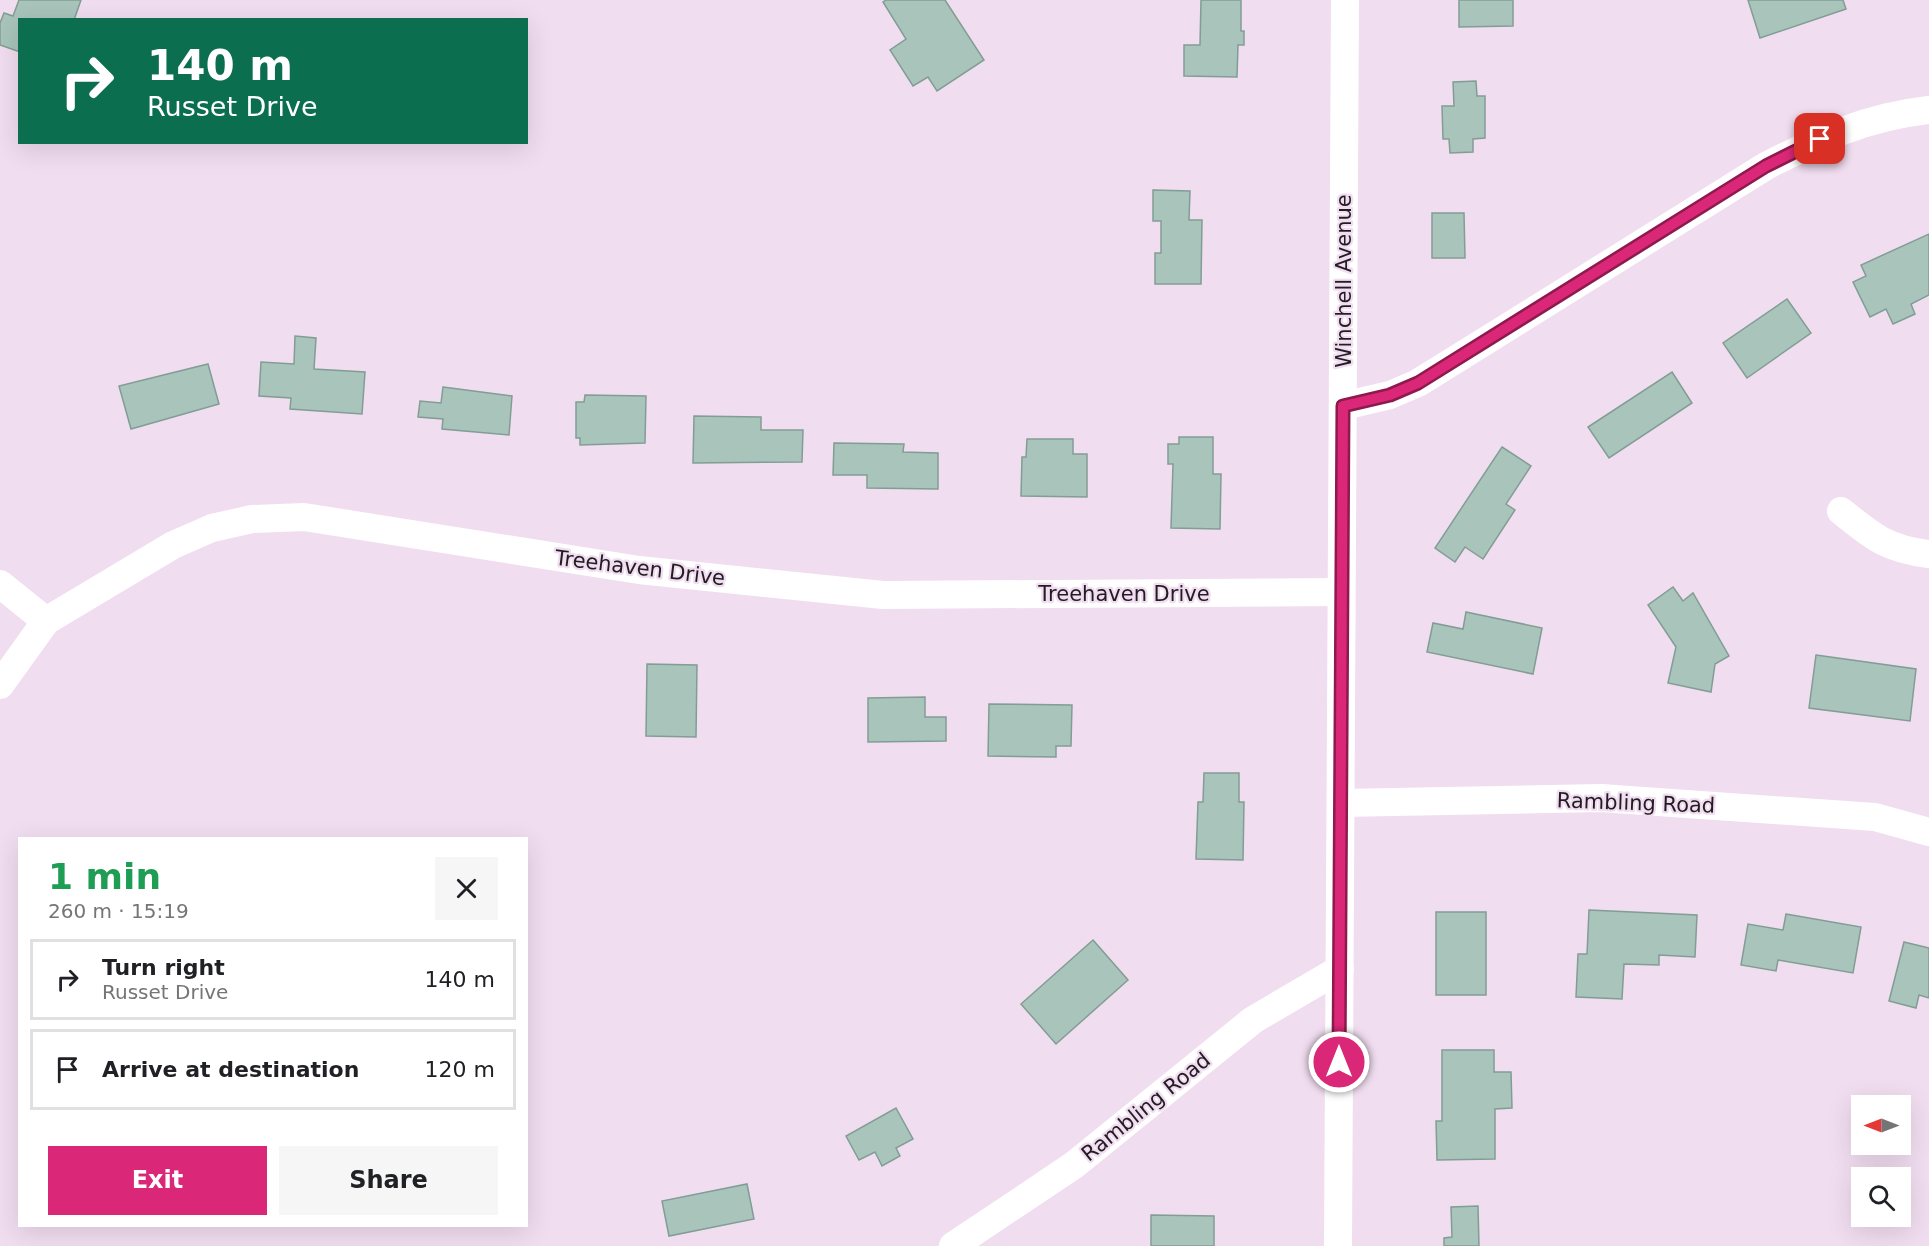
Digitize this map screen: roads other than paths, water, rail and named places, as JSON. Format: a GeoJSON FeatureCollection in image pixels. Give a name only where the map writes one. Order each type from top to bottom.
{"type":"FeatureCollection","features":[{"type":"Feature","properties":{"kind":"street","name":"Winchell Avenue"},"geometry":{"type":"LineString","coordinates":[[1338,1246],[1345,0]]}},
{"type":"Feature","properties":{"kind":"street"},"geometry":{"type":"LineString","coordinates":[[1343,406],[1390,395],[1418,383],[1766,166],[1811,143],[1863,122],[1929,110]]}},
{"type":"Feature","properties":{"kind":"street"},"geometry":{"type":"LineString","coordinates":[[1841,511],[1875,539],[1905,551],[1929,554]]}},
{"type":"Feature","properties":{"kind":"street","name":"Treehaven Drive"},"geometry":{"type":"LineString","coordinates":[[0,685],[46,621],[173,545],[212,528],[252,519],[304,517],[639,570],[883,595],[1341,592]]}},
{"type":"Feature","properties":{"kind":"street"},"geometry":{"type":"LineString","coordinates":[[0,584],[46,621]]}},
{"type":"Feature","properties":{"kind":"street","name":"Rambling Road"},"geometry":{"type":"LineString","coordinates":[[1341,803],[1601,798],[1875,817],[1929,832]]}},
{"type":"Feature","properties":{"kind":"street","name":"Rambling Road"},"geometry":{"type":"LineString","coordinates":[[952,1246],[1074,1165],[1253,1020],[1340,969]]}}]}
